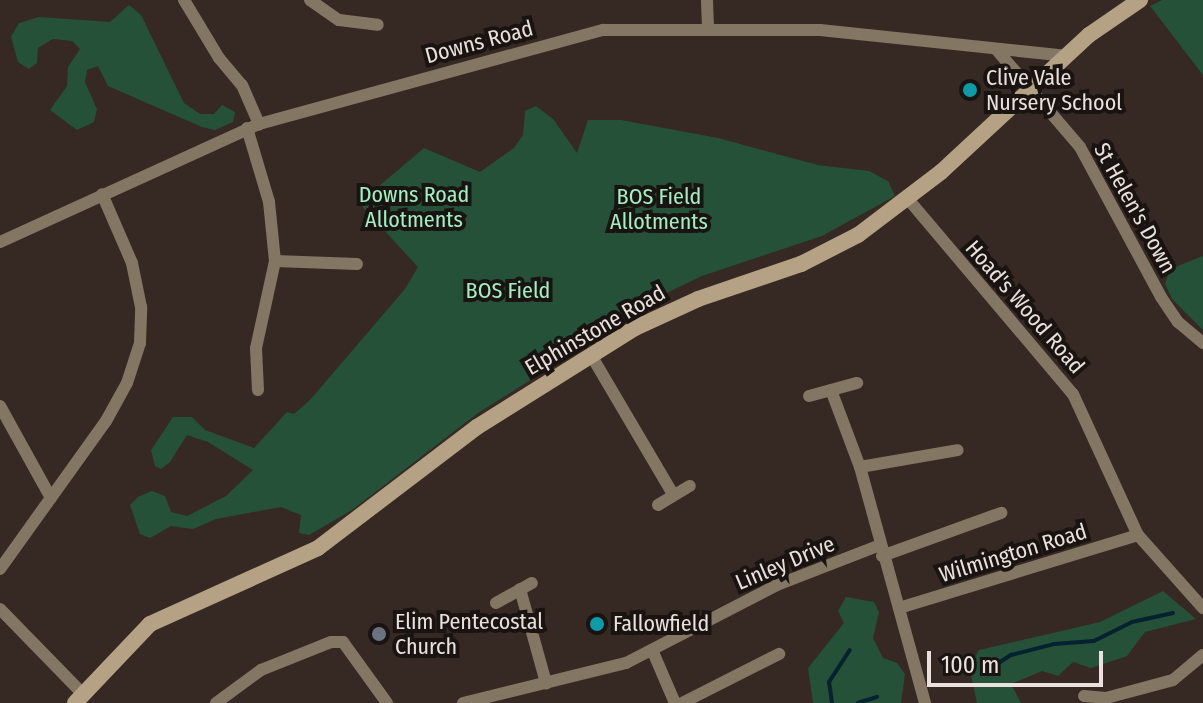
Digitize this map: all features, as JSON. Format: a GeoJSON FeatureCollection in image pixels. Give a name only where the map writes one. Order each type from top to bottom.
{"type":"FeatureCollection","features":[{"type":"Feature","properties":{"kind":"street"},"geometry":{"type":"LineString","coordinates":[[184,0],[219,58],[242,85],[269,202],[275,261],[259,323],[258,390]]}},
{"type":"Feature","properties":{"kind":"street"},"geometry":{"type":"LineString","coordinates":[[310,0],[339,20],[378,25]]}},
{"type":"Feature","properties":{"kind":"street"},"geometry":{"type":"LineString","coordinates":[[707,0],[708,30]]}},
{"type":"Feature","properties":{"kind":"street","name":"Elphinstone Road"},"geometry":{"type":"LineString","coordinates":[[79,698],[150,624],[318,548],[477,427],[591,355],[669,311],[837,247],[908,199],[1134,1]]}},
{"type":"Feature","properties":{"kind":"street","name":"Downs Road"},"geometry":{"type":"LineString","coordinates":[[0,242],[253,126],[603,30],[914,36],[1068,56]]}},
{"type":"Feature","properties":{"kind":"street"},"geometry":{"type":"LineString","coordinates":[[996,49],[1033,91]]}},
{"type":"Feature","properties":{"kind":"street","name":"St Helen's Down"},"geometry":{"type":"LineString","coordinates":[[1033,91],[1107,190],[1178,322],[1203,343]]}},
{"type":"Feature","properties":{"kind":"street"},"geometry":{"type":"LineString","coordinates":[[0,569],[106,421],[127,383],[140,343],[141,307],[132,263],[102,194]]}},
{"type":"Feature","properties":{"kind":"street","name":"Hoad's Wood Road"},"geometry":{"type":"LineString","coordinates":[[908,199],[1073,394],[1138,535],[1203,608]]}},
{"type":"Feature","properties":{"kind":"street"},"geometry":{"type":"LineString","coordinates":[[275,261],[350,264],[347,277]]}},
{"type":"Feature","properties":{"kind":"street"},"geometry":{"type":"LineString","coordinates":[[591,355],[673,494]]}},
{"type":"Feature","properties":{"kind":"street"},"geometry":{"type":"LineString","coordinates":[[809,396],[857,383]]}},
{"type":"Feature","properties":{"kind":"street"},"geometry":{"type":"LineString","coordinates":[[831,390],[860,467],[925,703]]}},
{"type":"Feature","properties":{"kind":"street"},"geometry":{"type":"LineString","coordinates":[[0,406],[51,498]]}},
{"type":"Feature","properties":{"kind":"street"},"geometry":{"type":"LineString","coordinates":[[860,467],[958,450]]}},
{"type":"Feature","properties":{"kind":"street"},"geometry":{"type":"LineString","coordinates":[[658,505],[690,486]]}},
{"type":"Feature","properties":{"kind":"street","name":"Linley Drive"},"geometry":{"type":"LineString","coordinates":[[463,703],[522,684],[546,683],[653,652],[777,585],[1001,513]]}},
{"type":"Feature","properties":{"kind":"street","name":"Wilmington Road"},"geometry":{"type":"LineString","coordinates":[[899,608],[1138,535]]}},
{"type":"Feature","properties":{"kind":"street"},"geometry":{"type":"LineString","coordinates":[[496,603],[526,586],[546,683]]}},
{"type":"Feature","properties":{"kind":"street"},"geometry":{"type":"LineString","coordinates":[[0,609],[79,698]]}},
{"type":"Feature","properties":{"kind":"street"},"geometry":{"type":"LineString","coordinates":[[216,703],[261,670],[331,642],[343,642],[387,703]]}},
{"type":"Feature","properties":{"kind":"street"},"geometry":{"type":"LineString","coordinates":[[653,652],[675,703]]}},
{"type":"Feature","properties":{"kind":"street"},"geometry":{"type":"LineString","coordinates":[[682,703],[779,654]]}},
{"type":"Feature","properties":{"kind":"street"},"geometry":{"type":"LineString","coordinates":[[1084,696],[1106,698],[1173,680],[1203,655]]}},
{"type":"Feature","properties":{"kind":"green space"},"geometry":{"type":"Polygon","coordinates":[[[1162,0],[1203,0],[1203,75],[1150,6],[1162,0]]]}},
{"type":"Feature","properties":{"kind":"green space"},"geometry":{"type":"Polygon","coordinates":[[[129,5],[141,15],[184,103],[200,114],[214,114],[222,105],[235,112],[233,122],[215,130],[202,127],[108,86],[98,66],[87,70],[85,82],[97,109],[94,122],[77,130],[50,110],[67,86],[68,67],[80,49],[72,41],[53,39],[38,48],[37,63],[29,69],[18,62],[11,37],[19,23],[39,17],[110,22],[129,5]]]}},
{"type":"Feature","properties":{"kind":"green space"},"geometry":{"type":"Polygon","coordinates":[[[536,106],[553,119],[577,153],[588,120],[621,120],[718,138],[818,165],[869,171],[888,181],[895,196],[822,236],[702,276],[633,309],[634,315],[478,413],[352,510],[309,535],[299,533],[301,515],[281,507],[216,519],[193,529],[171,526],[150,538],[140,534],[130,505],[138,497],[152,491],[165,496],[171,512],[187,516],[226,496],[253,470],[208,442],[187,435],[170,462],[161,469],[155,466],[151,450],[173,417],[192,417],[205,430],[254,448],[287,412],[294,414],[310,400],[405,289],[418,267],[359,203],[424,148],[480,172],[514,148],[523,135],[525,111],[536,106]]]}},
{"type":"Feature","properties":{"kind":"green space"},"geometry":{"type":"Polygon","coordinates":[[[1203,256],[1203,330],[1172,299],[1165,284],[1170,269],[1203,256]]]}},
{"type":"Feature","properties":{"kind":"green space"},"geometry":{"type":"Polygon","coordinates":[[[1163,591],[1196,619],[1145,632],[1127,656],[1091,668],[1073,662],[1058,676],[1042,671],[1011,684],[1021,703],[977,703],[969,666],[979,650],[1100,622],[1163,591]]]}},
{"type":"Feature","properties":{"kind":"green space"},"geometry":{"type":"Polygon","coordinates":[[[846,597],[874,602],[879,612],[873,638],[883,658],[897,663],[905,674],[901,703],[813,703],[808,668],[844,623],[838,611],[846,597]]]}},
{"type":"Feature","properties":{"kind":"waterway"},"geometry":{"type":"LineString","coordinates":[[997,664],[1011,655],[1054,644],[1094,641],[1132,622],[1173,613]]}},
{"type":"Feature","properties":{"kind":"waterway"},"geometry":{"type":"LineString","coordinates":[[832,703],[829,682],[850,650]]}},
{"type":"Feature","properties":{"kind":"waterway"},"geometry":{"type":"LineString","coordinates":[[858,703],[877,697]]}},
{"type":"Feature","properties":{"kind":"place","name":"Clive Vale Nursery School"},"geometry":{"type":"Point","coordinates":[970,90]}},
{"type":"Feature","properties":{"kind":"place","name":"Fallowfield"},"geometry":{"type":"Point","coordinates":[597,624]}},
{"type":"Feature","properties":{"kind":"place","name":"Elim Pentecostal Church"},"geometry":{"type":"Point","coordinates":[379,634]}},
{"type":"Feature","properties":{"kind":"park label","name":"Downs Road Allotments"},"geometry":{"type":"Point","coordinates":[414,206]}},
{"type":"Feature","properties":{"kind":"park label","name":"BOS Field Allotments"},"geometry":{"type":"Point","coordinates":[659,208]}},
{"type":"Feature","properties":{"kind":"park label","name":"BOS Field"},"geometry":{"type":"Point","coordinates":[508,291]}}]}
